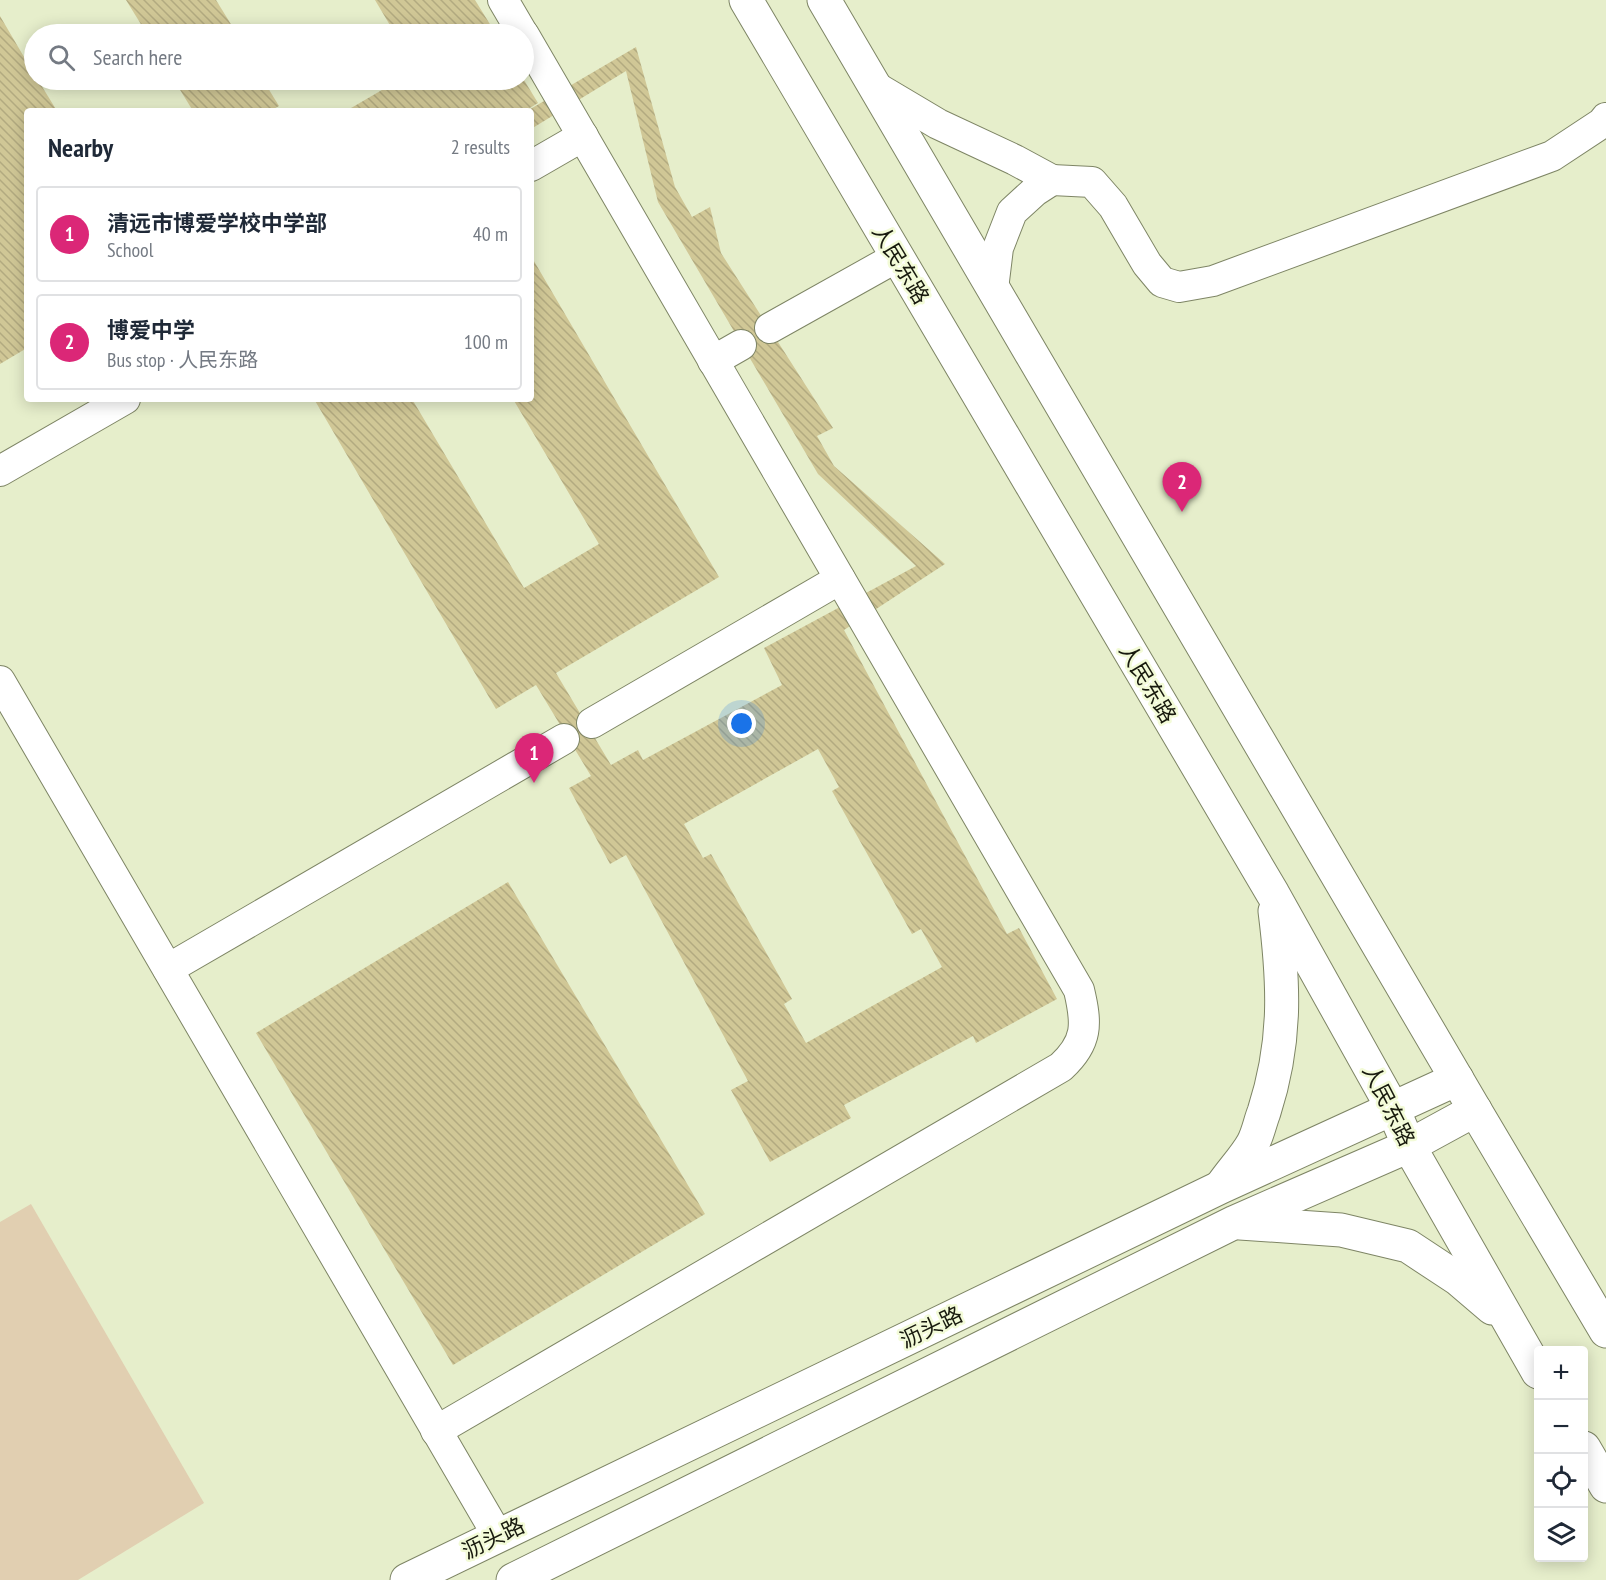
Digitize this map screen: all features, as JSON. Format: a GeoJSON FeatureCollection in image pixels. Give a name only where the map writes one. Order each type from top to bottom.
{"type":"FeatureCollection","features":[{"type":"Feature","properties":{"kind":"main road","name":"人民东路"},"geometry":{"type":"LineString","coordinates":[[746,0],[1272,894],[1393,1109],[1409,1146],[1534,1364]]}},
{"type":"Feature","properties":{"kind":"main road"},"geometry":{"type":"LineString","coordinates":[[824,0],[1606,1331]]}},
{"type":"Feature","properties":{"kind":"main road"},"geometry":{"type":"LineString","coordinates":[[1221,1187],[1253,1143],[1273,1084],[1280,1040],[1283,997],[1272,894]]}},
{"type":"Feature","properties":{"kind":"main road","name":"沥头路"},"geometry":{"type":"LineString","coordinates":[[407,1580],[1221,1187],[1457,1079]]}},
{"type":"Feature","properties":{"kind":"main road","name":"沥头路"},"geometry":{"type":"LineString","coordinates":[[513,1580],[1235,1222],[1409,1146],[1475,1110]]}},
{"type":"Feature","properties":{"kind":"main road"},"geometry":{"type":"LineString","coordinates":[[1235,1222],[1341,1230],[1408,1246],[1458,1279],[1509,1323]]}},
{"type":"Feature","properties":{"kind":"main road"},"geometry":{"type":"LineString","coordinates":[[1587,1454],[1606,1486]]}},
{"type":"Feature","properties":{"kind":"street"},"geometry":{"type":"LineString","coordinates":[[503,0],[517,24]]}},
{"type":"Feature","properties":{"kind":"street"},"geometry":{"type":"LineString","coordinates":[[436,1431],[1061,1067],[1080,1045],[1084,1026],[1079,990],[534,54]]}},
{"type":"Feature","properties":{"kind":"street"},"geometry":{"type":"LineString","coordinates":[[874,86],[938,124],[1052,180],[1092,182],[1113,206],[1147,264],[1162,282],[1179,287],[1213,281],[1552,156],[1606,118]]}},
{"type":"Feature","properties":{"kind":"street"},"geometry":{"type":"LineString","coordinates":[[534,164],[583,136]]}},
{"type":"Feature","properties":{"kind":"street"},"geometry":{"type":"LineString","coordinates":[[993,289],[998,248],[1012,212],[1035,191],[1052,180]]}},
{"type":"Feature","properties":{"kind":"street"},"geometry":{"type":"LineString","coordinates":[[770,328],[897,256]]}},
{"type":"Feature","properties":{"kind":"street"},"geometry":{"type":"LineString","coordinates":[[713,361],[741,345]]}},
{"type":"Feature","properties":{"kind":"street"},"geometry":{"type":"LineString","coordinates":[[0,471],[120,402]]}},
{"type":"Feature","properties":{"kind":"street"},"geometry":{"type":"LineString","coordinates":[[592,723],[840,579]]}},
{"type":"Feature","properties":{"kind":"street"},"geometry":{"type":"LineString","coordinates":[[0,681],[498,1536]]}},
{"type":"Feature","properties":{"kind":"street"},"geometry":{"type":"LineString","coordinates":[[168,969],[564,739]]}},
{"type":"Feature","properties":{"kind":"shaded area"},"geometry":{"type":"Polygon","coordinates":[[[31,1204],[204,1503],[78,1580],[0,1580],[0,1222],[31,1204]]]}},
{"type":"Feature","properties":{"kind":"building"},"geometry":{"type":"Polygon","coordinates":[[[126,0],[216,0],[231,24],[141,24],[126,0]]]}},
{"type":"Feature","properties":{"kind":"building"},"geometry":{"type":"Polygon","coordinates":[[[375,0],[475,0],[490,24],[389,24],[375,0]]]}},
{"type":"Feature","properties":{"kind":"building"},"geometry":{"type":"Polygon","coordinates":[[[0,16],[24,57],[24,90],[44,90],[55,108],[24,108],[24,350],[0,364],[0,16]]]}},
{"type":"Feature","properties":{"kind":"building"},"geometry":{"type":"Polygon","coordinates":[[[636,47],[675,187],[692,217],[710,207],[721,253],[833,428],[817,436],[834,466],[945,564],[844,630],[1007,934],[1019,928],[1057,999],[976,1043],[973,1036],[844,1105],[851,1118],[770,1162],[731,1090],[748,1081],[626,855],[610,864],[569,788],[591,776],[536,685],[496,709],[316,402],[414,402],[524,588],[599,544],[515,402],[534,402],[534,261],[719,577],[556,673],[611,765],[638,750],[643,760],[782,685],[764,648],[916,566],[818,474],[658,202],[626,71],[534,127],[534,108],[532,108],[636,47]],[[818,749],[684,824],[703,858],[711,854],[792,999],[784,1004],[806,1043],[942,967],[921,929],[912,934],[832,791],[839,787],[818,749]]]}},
{"type":"Feature","properties":{"kind":"building"},"geometry":{"type":"Polygon","coordinates":[[[180,90],[269,90],[279,106],[275,108],[191,108],[180,90]]]}},
{"type":"Feature","properties":{"kind":"building"},"geometry":{"type":"Polygon","coordinates":[[[382,90],[530,90],[538,103],[530,108],[351,108],[382,90]]]}},
{"type":"Feature","properties":{"kind":"building"},"geometry":{"type":"Polygon","coordinates":[[[508,882],[705,1214],[453,1365],[256,1033],[508,882]]]}},
{"type":"Feature","properties":{"kind":"place","name":"博爱中学"},"geometry":{"type":"Point","coordinates":[1182,512]}},
{"type":"Feature","properties":{"kind":"place","name":"清远市博爱学校中学部"},"geometry":{"type":"Point","coordinates":[534,783]}}]}
